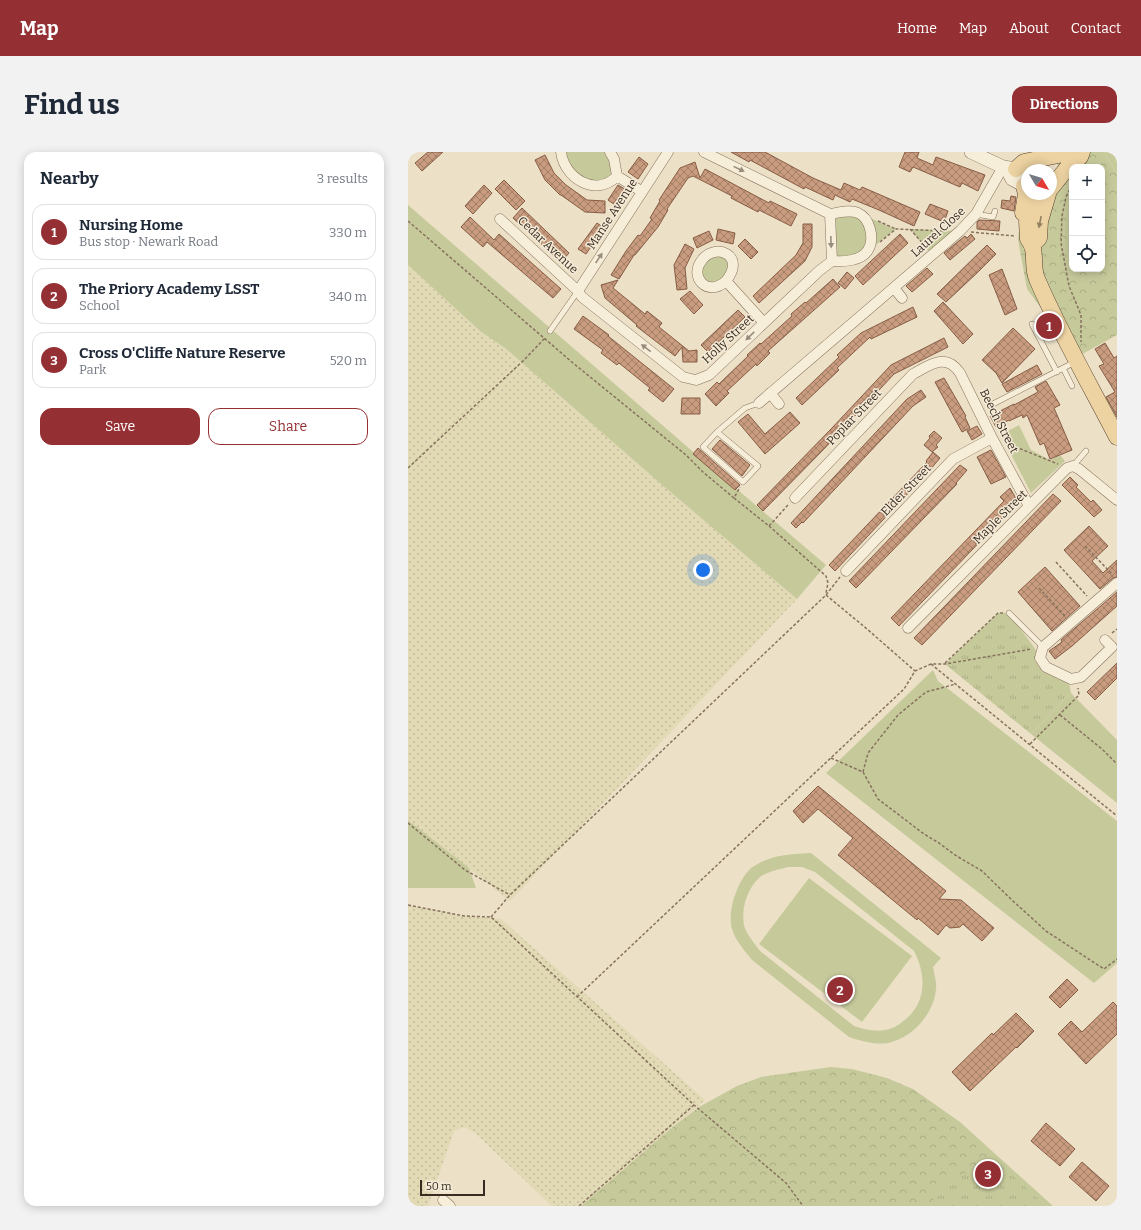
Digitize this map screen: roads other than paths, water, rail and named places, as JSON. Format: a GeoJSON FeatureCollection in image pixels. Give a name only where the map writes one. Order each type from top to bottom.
{"type":"FeatureCollection","features":[{"type":"Feature","properties":{"kind":"main road"},"geometry":{"type":"LineString","coordinates":[[1057,166],[1073,152]]}},
{"type":"Feature","properties":{"kind":"main road"},"geometry":{"type":"LineString","coordinates":[[1025,164],[1024,162],[1036,161],[1073,152],[1080,157],[1057,170]]}},
{"type":"Feature","properties":{"kind":"main road"},"geometry":{"type":"LineString","coordinates":[[1025,200],[1023,215],[1027,221],[1028,239],[1033,244],[1036,276],[1052,314],[1070,364],[1117,437]]}},
{"type":"Feature","properties":{"kind":"main road"},"geometry":{"type":"LineString","coordinates":[[1033,244],[1039,238],[1040,221],[1034,200]]}},
{"type":"Feature","properties":{"kind":"street"},"geometry":{"type":"LineString","coordinates":[[561,152],[562,160],[566,167],[573,177],[583,184],[588,186],[601,186],[612,181],[617,176]]}},
{"type":"Feature","properties":{"kind":"street"},"geometry":{"type":"LineString","coordinates":[[610,152],[614,159],[617,176],[642,191]]}},
{"type":"Feature","properties":{"kind":"street","name":"Manse Avenue"},"geometry":{"type":"LineString","coordinates":[[578,291],[668,152]]}},
{"type":"Feature","properties":{"kind":"street"},"geometry":{"type":"LineString","coordinates":[[704,152],[830,214],[850,211],[858,213],[869,224],[872,238],[868,251],[858,258],[844,262],[832,261],[830,214]]}},
{"type":"Feature","properties":{"kind":"street"},"geometry":{"type":"LineString","coordinates":[[971,152],[987,155],[1021,178]]}},
{"type":"Feature","properties":{"kind":"street","name":"Laurel Close"},"geometry":{"type":"LineString","coordinates":[[759,403],[960,231],[976,214],[1021,189]]}},
{"type":"Feature","properties":{"kind":"street","name":"Cedar Avenue"},"geometry":{"type":"LineString","coordinates":[[500,219],[578,291]]}},
{"type":"Feature","properties":{"kind":"street","name":"Holly Street"},"geometry":{"type":"LineString","coordinates":[[578,291],[582,297],[683,377],[696,380],[709,375],[819,270],[832,261]]}},
{"type":"Feature","properties":{"kind":"street"},"geometry":{"type":"LineString","coordinates":[[726,281],[764,323]]}},
{"type":"Feature","properties":{"kind":"street"},"geometry":{"type":"LineString","coordinates":[[894,288],[902,298]]}},
{"type":"Feature","properties":{"kind":"street","name":"Beech Street"},"geometry":{"type":"LineString","coordinates":[[937,361],[947,361],[956,366],[992,438],[1029,506]]}},
{"type":"Feature","properties":{"kind":"street","name":"Poplar Street"},"geometry":{"type":"LineString","coordinates":[[795,498],[913,374],[937,361]]}},
{"type":"Feature","properties":{"kind":"street"},"geometry":{"type":"LineString","coordinates":[[770,393],[779,404]]}},
{"type":"Feature","properties":{"kind":"street","name":"Elder Street"},"geometry":{"type":"LineString","coordinates":[[846,571],[953,460],[992,438]]}},
{"type":"Feature","properties":{"kind":"street"},"geometry":{"type":"LineString","coordinates":[[1070,467],[1080,469],[1117,500]]}},
{"type":"Feature","properties":{"kind":"street","name":"Maple Street"},"geometry":{"type":"LineString","coordinates":[[908,628],[1029,506],[1070,467]]}},
{"type":"Feature","properties":{"kind":"street"},"geometry":{"type":"LineString","coordinates":[[1105,640],[1112,647],[1081,677],[1071,679],[1046,667],[1040,658],[1043,647],[1117,583]]}},
{"type":"Feature","properties":{"kind":"lane"},"geometry":{"type":"LineString","coordinates":[[976,214],[992,217],[995,211]]}},
{"type":"Feature","properties":{"kind":"lane"},"geometry":{"type":"LineString","coordinates":[[550,331],[578,291]]}},
{"type":"Feature","properties":{"kind":"lane"},"geometry":{"type":"LineString","coordinates":[[1032,324],[1057,372]]}},
{"type":"Feature","properties":{"kind":"lane"},"geometry":{"type":"LineString","coordinates":[[991,405],[1070,364],[1072,386]]}},
{"type":"Feature","properties":{"kind":"lane"},"geometry":{"type":"LineString","coordinates":[[717,432],[758,466],[744,482],[703,447],[717,432],[745,408],[759,403]]}},
{"type":"Feature","properties":{"kind":"lane"},"geometry":{"type":"LineString","coordinates":[[1070,467],[1086,451]]}},
{"type":"Feature","properties":{"kind":"lane"},"geometry":{"type":"LineString","coordinates":[[1009,613],[1043,647]]}},
{"type":"Feature","properties":{"kind":"place","name":"Nursing Home"},"geometry":{"type":"Point","coordinates":[1049,326]}},
{"type":"Feature","properties":{"kind":"place","name":"The Priory Academy LSST"},"geometry":{"type":"Point","coordinates":[840,990]}},
{"type":"Feature","properties":{"kind":"place","name":"Cross O'Cliffe Nature Reserve"},"geometry":{"type":"Point","coordinates":[988,1174]}}]}
